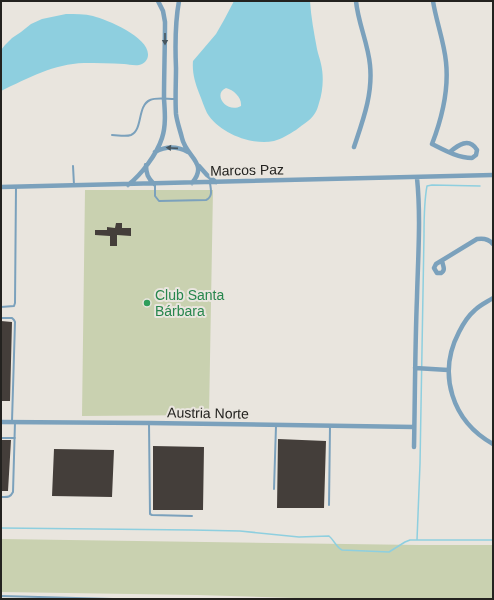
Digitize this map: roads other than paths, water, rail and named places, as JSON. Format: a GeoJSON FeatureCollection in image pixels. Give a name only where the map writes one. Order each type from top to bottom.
{"type":"FeatureCollection","features":[{"type":"Feature","properties":{"kind":"street"},"geometry":{"type":"LineString","coordinates":[[128,185],[139,175],[155,152],[162,138],[164,128],[165,22],[163,11],[158,1]]}},
{"type":"Feature","properties":{"kind":"street"},"geometry":{"type":"LineString","coordinates":[[179,1],[175,39],[176,115],[182,140],[206,175],[216,182]]}},
{"type":"Feature","properties":{"kind":"street"},"geometry":{"type":"LineString","coordinates":[[354,147],[369,97],[370,77],[368,56],[356,1]]}},
{"type":"Feature","properties":{"kind":"street"},"geometry":{"type":"LineString","coordinates":[[433,1],[434,12],[444,48],[446,72],[442,116],[432,144],[450,152],[464,158],[472,158],[476,155],[477,150],[475,146],[470,143],[458,146],[450,152]]}},
{"type":"Feature","properties":{"kind":"street"},"geometry":{"type":"LineString","coordinates":[[155,152],[163,148],[175,148],[190,153]]}},
{"type":"Feature","properties":{"kind":"street"},"geometry":{"type":"LineString","coordinates":[[146,165],[147,177],[154,184]]}},
{"type":"Feature","properties":{"kind":"street"},"geometry":{"type":"LineString","coordinates":[[192,183],[197,175],[198,165]]}},
{"type":"Feature","properties":{"kind":"street","name":"Marcos Paz"},"geometry":{"type":"LineString","coordinates":[[1,188],[493,175]]}},
{"type":"Feature","properties":{"kind":"street"},"geometry":{"type":"LineString","coordinates":[[414,447],[417,368],[419,218],[417,178]]}},
{"type":"Feature","properties":{"kind":"street"},"geometry":{"type":"LineString","coordinates":[[442,261],[477,239],[487,239],[493,244]]}},
{"type":"Feature","properties":{"kind":"street"},"geometry":{"type":"LineString","coordinates":[[493,298],[475,310],[461,327],[452,347],[448,370],[452,395],[465,421],[475,431],[493,444]]}},
{"type":"Feature","properties":{"kind":"street"},"geometry":{"type":"LineString","coordinates":[[417,368],[448,370]]}},
{"type":"Feature","properties":{"kind":"street","name":"Austria Norte"},"geometry":{"type":"LineString","coordinates":[[1,422],[276,424],[414,428]]}},
{"type":"Feature","properties":{"kind":"lane"},"geometry":{"type":"LineString","coordinates":[[112,135],[124,136],[132,134],[136,129],[146,102],[152,99],[176,99]]}},
{"type":"Feature","properties":{"kind":"lane"},"geometry":{"type":"LineString","coordinates":[[73,166],[74,186]]}},
{"type":"Feature","properties":{"kind":"lane"},"geometry":{"type":"LineString","coordinates":[[154,184],[155,196],[159,200],[206,200],[211,194],[210,182]]}},
{"type":"Feature","properties":{"kind":"lane"},"geometry":{"type":"LineString","coordinates":[[1,307],[14,306],[15,303],[16,187]]}},
{"type":"Feature","properties":{"kind":"lane"},"geometry":{"type":"LineString","coordinates":[[1,318],[12,318],[15,322],[15,438],[13,492],[9,497],[1,497]]}},
{"type":"Feature","properties":{"kind":"lane"},"geometry":{"type":"LineString","coordinates":[[149,423],[150,514],[192,516]]}},
{"type":"Feature","properties":{"kind":"lane"},"geometry":{"type":"LineString","coordinates":[[274,489],[276,424]]}},
{"type":"Feature","properties":{"kind":"lane"},"geometry":{"type":"LineString","coordinates":[[329,505],[330,425]]}},
{"type":"Feature","properties":{"kind":"lane"},"geometry":{"type":"LineString","coordinates":[[1,438],[15,438]]}},
{"type":"Feature","properties":{"kind":"lane"},"geometry":{"type":"LineString","coordinates":[[1,596],[113,599]]}},
{"type":"Feature","properties":{"kind":"water"},"geometry":{"type":"Polygon","coordinates":[[[234,1],[310,1],[317,51],[322,69],[323,84],[317,108],[313,116],[307,122],[283,138],[265,142],[246,140],[219,127],[207,113],[195,81],[193,61],[216,34],[234,1]],[[226,88],[220,94],[223,102],[231,107],[236,108],[241,106],[239,97],[235,92],[226,88]]]}},
{"type":"Feature","properties":{"kind":"water"},"geometry":{"type":"Polygon","coordinates":[[[66,14],[83,14],[93,16],[117,25],[142,42],[147,48],[148,57],[143,64],[137,65],[84,63],[62,66],[41,72],[1,91],[1,50],[5,45],[31,24],[42,19],[66,14]]]}},
{"type":"Feature","properties":{"kind":"waterway"},"geometry":{"type":"LineString","coordinates":[[417,540],[420,464],[424,216],[427,186],[480,186]]}},
{"type":"Feature","properties":{"kind":"waterway"},"geometry":{"type":"LineString","coordinates":[[1,528],[240,531],[299,537],[329,536],[342,550],[389,552],[410,540],[493,540]]}},
{"type":"Feature","properties":{"kind":"place","name":"Club Santa Bárbara"},"geometry":{"type":"Point","coordinates":[147,303]}}]}
